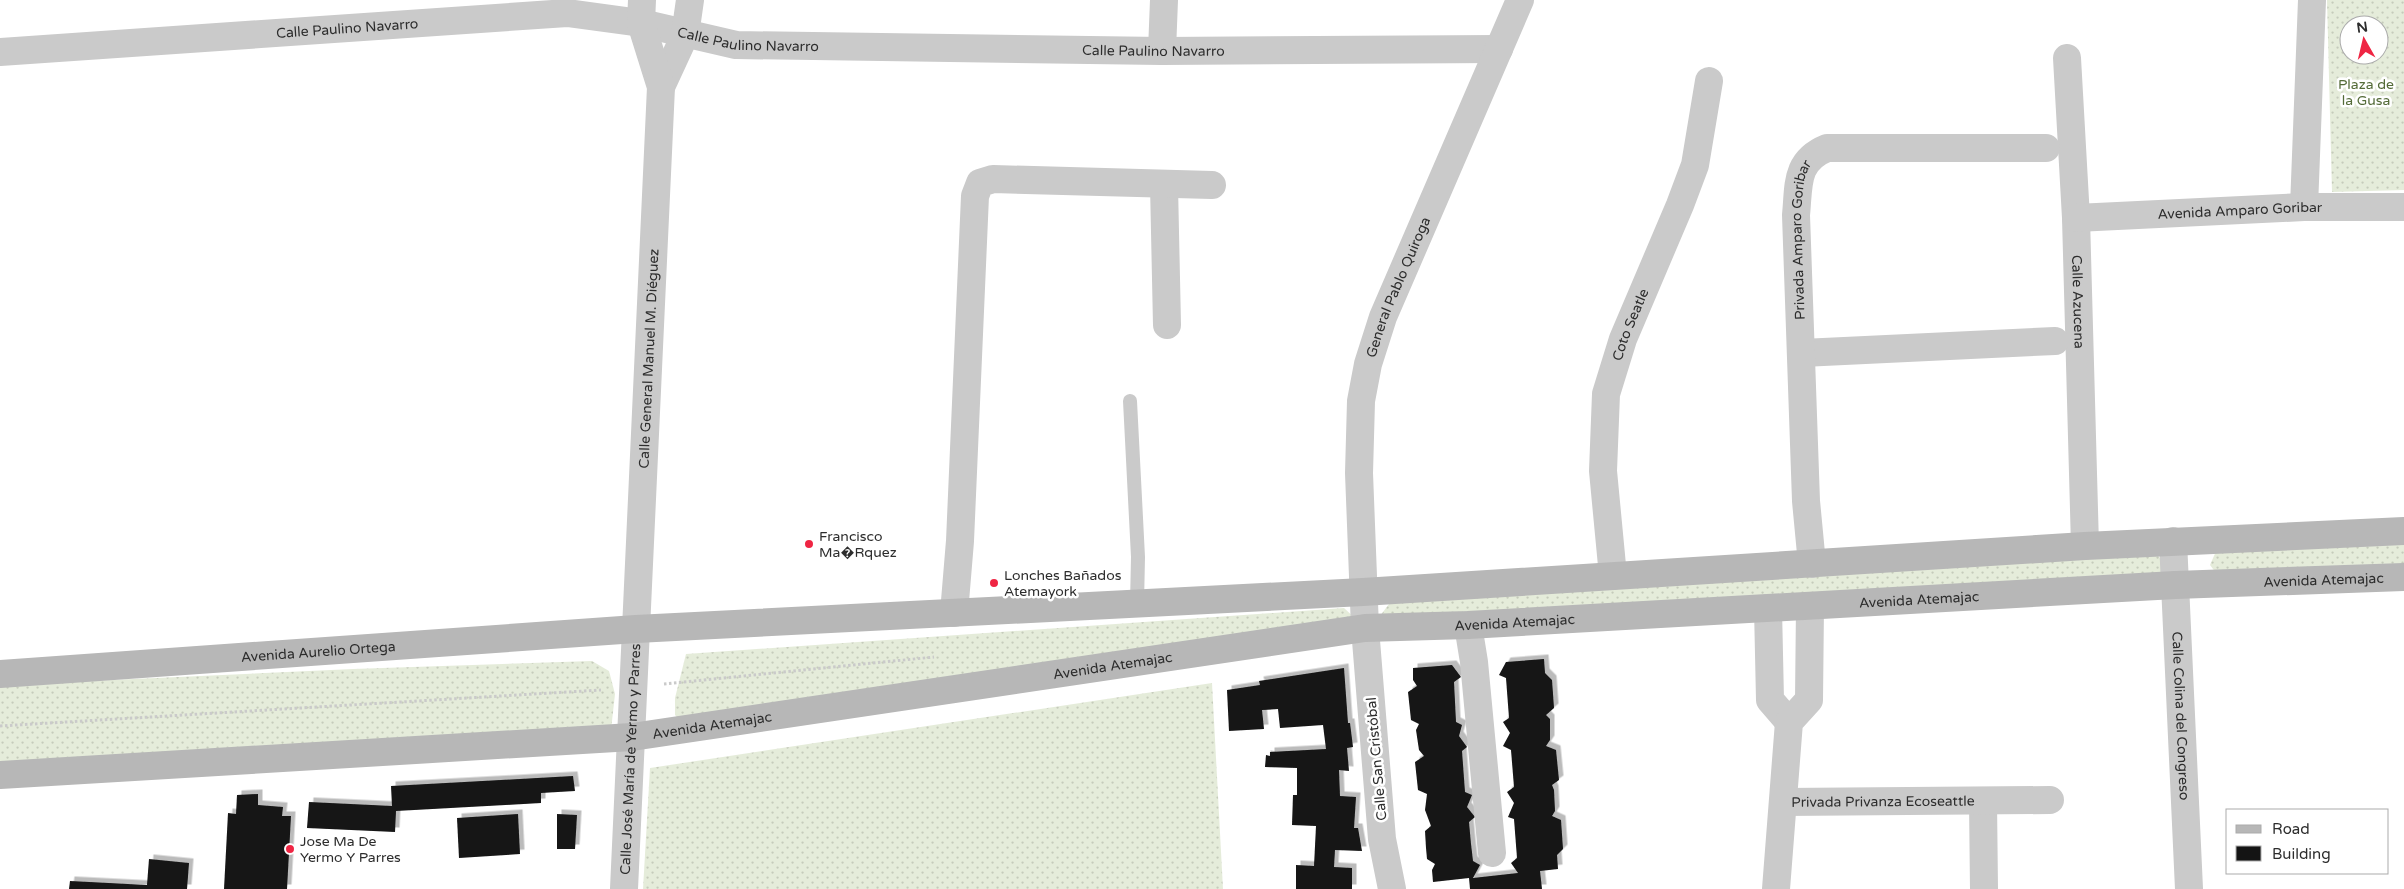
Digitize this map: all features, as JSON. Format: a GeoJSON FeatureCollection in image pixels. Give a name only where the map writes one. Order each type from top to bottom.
{"type":"FeatureCollection","features":[{"type":"Feature","properties":{"kind":"main road"},"geometry":{"type":"LineString","coordinates":[[636,629],[1363,592],[2085,546],[2404,531]]}},
{"type":"Feature","properties":{"kind":"main road","name":"Avenida Atemajac"},"geometry":{"type":"LineString","coordinates":[[632,738],[1365,628],[1468,625],[2175,585],[2404,577]]}},
{"type":"Feature","properties":{"kind":"main road","name":"Avenida Aurelio Ortega"},"geometry":{"type":"LineString","coordinates":[[0,674],[636,629]]}},
{"type":"Feature","properties":{"kind":"main road"},"geometry":{"type":"LineString","coordinates":[[0,775],[632,738]]}},
{"type":"Feature","properties":{"kind":"street","name":"Calle General Manuel M. Diéguez"},"geometry":{"type":"LineString","coordinates":[[661,87],[685,35],[690,0]]}},
{"type":"Feature","properties":{"kind":"street"},"geometry":{"type":"LineString","coordinates":[[1162,51],[1164,0]]}},
{"type":"Feature","properties":{"kind":"street","name":"General Pablo Quiroga"},"geometry":{"type":"LineString","coordinates":[[1365,628],[1359,436],[1361,400],[1368,364],[1383,317],[1520,0]]}},
{"type":"Feature","properties":{"kind":"street"},"geometry":{"type":"LineString","coordinates":[[2304,206],[2312,0]]}},
{"type":"Feature","properties":{"kind":"street","name":"Calle Paulino Navarro"},"geometry":{"type":"LineString","coordinates":[[0,52],[566,6],[641,11],[685,35],[736,45],[1162,51],[1499,49]]}},
{"type":"Feature","properties":{"kind":"street","name":"Calle General Manuel M. Diéguez"},"geometry":{"type":"LineString","coordinates":[[636,629],[661,87],[641,11]]}},
{"type":"Feature","properties":{"kind":"street","name":"Calle Azucena"},"geometry":{"type":"LineString","coordinates":[[2067,58],[2076,218],[2085,546]]}},
{"type":"Feature","properties":{"kind":"street","name":"Coto Seatle"},"geometry":{"type":"LineString","coordinates":[[1613,576],[1603,471],[1606,394],[1623,339],[1695,165],[1709,81]]}},
{"type":"Feature","properties":{"kind":"street","name":"Privada Amparo Goribar"},"geometry":{"type":"LineString","coordinates":[[1812,564],[1806,501],[1796,215],[1800,170],[1813,154],[1827,148],[2046,148]]}},
{"type":"Feature","properties":{"kind":"street"},"geometry":{"type":"LineString","coordinates":[[954,613],[960,540],[975,196],[980,183],[993,179],[1212,185]]}},
{"type":"Feature","properties":{"kind":"street"},"geometry":{"type":"LineString","coordinates":[[1164,185],[1167,325]]}},
{"type":"Feature","properties":{"kind":"street","name":"Avenida Amparo Goribar"},"geometry":{"type":"LineString","coordinates":[[2076,218],[2304,206],[2404,206]]}},
{"type":"Feature","properties":{"kind":"street"},"geometry":{"type":"LineString","coordinates":[[1802,353],[2055,341]]}},
{"type":"Feature","properties":{"kind":"street","name":"Calle Colina del Congreso"},"geometry":{"type":"LineString","coordinates":[[2173,541],[2189,889]]}},
{"type":"Feature","properties":{"kind":"street"},"geometry":{"type":"LineString","coordinates":[[1776,889],[1789,722],[1809,700],[1810,606]]}},
{"type":"Feature","properties":{"kind":"street"},"geometry":{"type":"LineString","coordinates":[[1768,608],[1770,700],[1789,722]]}},
{"type":"Feature","properties":{"kind":"street"},"geometry":{"type":"LineString","coordinates":[[1468,625],[1475,672],[1492,853]]}},
{"type":"Feature","properties":{"kind":"street","name":"Calle San Cristóbal"},"geometry":{"type":"LineString","coordinates":[[1365,628],[1382,838],[1392,889]]}},
{"type":"Feature","properties":{"kind":"street","name":"Calle José María de Yermo y Parres"},"geometry":{"type":"LineString","coordinates":[[624,889],[636,629]]}},
{"type":"Feature","properties":{"kind":"street","name":"Privada Privanza Ecoseattle"},"geometry":{"type":"LineString","coordinates":[[1783,802],[2050,800]]}},
{"type":"Feature","properties":{"kind":"street","name":"Privada Privanza Ecoseattle"},"geometry":{"type":"LineString","coordinates":[[1982,801],[1984,889]]}},
{"type":"Feature","properties":{"kind":"lane"},"geometry":{"type":"LineString","coordinates":[[1130,402],[1138,557],[1137,604]]}},
{"type":"Feature","properties":{"kind":"green space","name":"Plaza de la Gusa"},"geometry":{"type":"Polygon","coordinates":[[[2327,0],[2404,0],[2404,190],[2332,192],[2327,0]]]}},
{"type":"Feature","properties":{"kind":"green space"},"geometry":{"type":"Polygon","coordinates":[[[2404,543],[2404,574],[2222,581],[2210,565],[2217,549],[2404,543]]]}},
{"type":"Feature","properties":{"kind":"green space"},"geometry":{"type":"Polygon","coordinates":[[[2157,554],[2167,568],[2159,583],[1380,616],[1392,600],[2157,554]]]}},
{"type":"Feature","properties":{"kind":"green space"},"geometry":{"type":"Polygon","coordinates":[[[1344,608],[1357,620],[685,726],[675,715],[675,698],[686,654],[1344,608]]]}},
{"type":"Feature","properties":{"kind":"green space"},"geometry":{"type":"Polygon","coordinates":[[[592,661],[609,671],[615,694],[611,730],[0,771],[0,685],[353,669],[592,661]]]}},
{"type":"Feature","properties":{"kind":"green space"},"geometry":{"type":"Polygon","coordinates":[[[1212,683],[1223,889],[643,889],[650,768],[1212,683]]]}},
{"type":"Feature","properties":{"kind":"building"},"geometry":{"type":"Polygon","coordinates":[[[1544,659],[1545,673],[1552,680],[1554,708],[1546,715],[1550,719],[1550,740],[1546,746],[1556,750],[1559,780],[1552,785],[1555,811],[1552,816],[1561,820],[1563,849],[1557,855],[1558,869],[1540,871],[1542,889],[1470,889],[1469,878],[1433,882],[1432,870],[1435,864],[1427,859],[1426,848],[1425,831],[1431,826],[1425,810],[1427,794],[1418,790],[1415,762],[1424,756],[1419,750],[1416,730],[1419,724],[1411,720],[1408,692],[1417,686],[1413,680],[1413,668],[1452,665],[1461,677],[1454,682],[1456,722],[1462,725],[1459,736],[1467,747],[1462,751],[1465,792],[1472,795],[1467,807],[1475,817],[1469,822],[1471,844],[1473,861],[1480,865],[1473,878],[1518,873],[1511,863],[1517,858],[1514,819],[1508,817],[1514,803],[1507,792],[1514,787],[1511,750],[1503,746],[1510,733],[1503,722],[1509,718],[1506,678],[1499,675],[1506,662],[1544,659]]]}},
{"type":"Feature","properties":{"kind":"building"},"geometry":{"type":"Polygon","coordinates":[[[1344,668],[1348,723],[1350,723],[1353,747],[1347,748],[1349,771],[1339,770],[1340,796],[1356,797],[1354,828],[1358,828],[1362,851],[1335,850],[1334,867],[1352,868],[1352,889],[1296,889],[1296,865],[1314,866],[1316,826],[1292,825],[1293,795],[1297,795],[1297,768],[1265,767],[1266,755],[1270,756],[1270,752],[1326,749],[1323,725],[1280,728],[1278,709],[1262,710],[1264,729],[1229,731],[1227,690],[1260,685],[1259,681],[1344,668]]]}},
{"type":"Feature","properties":{"kind":"building"},"geometry":{"type":"Polygon","coordinates":[[[573,776],[575,791],[541,793],[541,803],[396,811],[395,832],[307,828],[309,802],[392,806],[391,786],[573,776]]]}},
{"type":"Feature","properties":{"kind":"building"},"geometry":{"type":"Polygon","coordinates":[[[258,794],[258,805],[283,807],[282,816],[291,816],[287,889],[224,889],[228,813],[236,814],[237,795],[258,794]]]}},
{"type":"Feature","properties":{"kind":"building"},"geometry":{"type":"Polygon","coordinates":[[[518,814],[520,854],[459,858],[457,818],[518,814]]]}},
{"type":"Feature","properties":{"kind":"building"},"geometry":{"type":"Polygon","coordinates":[[[557,814],[577,815],[575,849],[557,849],[557,814]]]}},
{"type":"Feature","properties":{"kind":"building"},"geometry":{"type":"Polygon","coordinates":[[[149,859],[189,863],[187,889],[69,889],[70,881],[147,885],[149,859]]]}},
{"type":"Feature","properties":{"kind":"place","name":"Francisco Ma�Rquez"},"geometry":{"type":"Point","coordinates":[809,544]}},
{"type":"Feature","properties":{"kind":"place","name":"Lonches Bañados Atemayork"},"geometry":{"type":"Point","coordinates":[994,583]}},
{"type":"Feature","properties":{"kind":"place","name":"Jose Ma De Yermo Y Parres"},"geometry":{"type":"Point","coordinates":[290,849]}}]}
